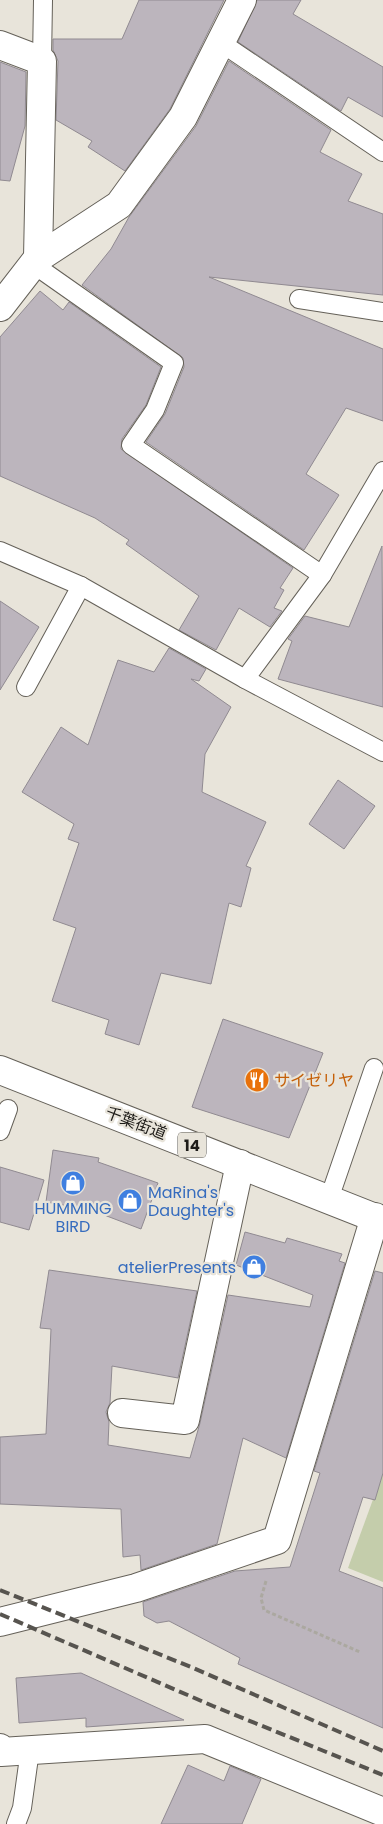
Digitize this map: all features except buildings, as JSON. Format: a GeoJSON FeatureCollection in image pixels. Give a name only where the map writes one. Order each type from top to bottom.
{"type":"FeatureCollection","features":[{"type":"Feature","properties":{"kind":"main road"},"geometry":{"type":"LineString","coordinates":[[2,301],[35,261],[119,205],[183,117],[242,0]]}},
{"type":"Feature","properties":{"kind":"main road"},"geometry":{"type":"LineString","coordinates":[[0,45],[42,61],[35,261]]}},
{"type":"Feature","properties":{"kind":"main road","name":"千葉街道"},"geometry":{"type":"LineString","coordinates":[[0,1070],[379,1219]]}},
{"type":"Feature","properties":{"kind":"main road"},"geometry":{"type":"LineString","coordinates":[[122,1412],[185,1420],[240,1164]]}},
{"type":"Feature","properties":{"kind":"main road"},"geometry":{"type":"LineString","coordinates":[[0,1622],[136,1588],[277,1540],[379,1219]]}},
{"type":"Feature","properties":{"kind":"main road"},"geometry":{"type":"LineString","coordinates":[[0,1748],[1,1752],[204,1739],[383,1812]]}},
{"type":"Feature","properties":{"kind":"lane"},"geometry":{"type":"LineString","coordinates":[[42,61],[43,0]]}},
{"type":"Feature","properties":{"kind":"lane"},"geometry":{"type":"LineString","coordinates":[[220,42],[383,152]]}},
{"type":"Feature","properties":{"kind":"lane"},"geometry":{"type":"LineString","coordinates":[[35,261],[174,363],[156,410],[131,445],[322,575]]}},
{"type":"Feature","properties":{"kind":"lane"},"geometry":{"type":"LineString","coordinates":[[299,299],[383,312]]}},
{"type":"Feature","properties":{"kind":"lane"},"geometry":{"type":"LineString","coordinates":[[245,679],[322,575],[383,471]]}},
{"type":"Feature","properties":{"kind":"lane"},"geometry":{"type":"LineString","coordinates":[[0,551],[81,586],[245,679],[383,752]]}},
{"type":"Feature","properties":{"kind":"lane"},"geometry":{"type":"LineString","coordinates":[[26,687],[81,586]]}},
{"type":"Feature","properties":{"kind":"lane"},"geometry":{"type":"LineString","coordinates":[[329,1199],[374,1068]]}},
{"type":"Feature","properties":{"kind":"lane"},"geometry":{"type":"LineString","coordinates":[[0,1131],[8,1109]]}},
{"type":"Feature","properties":{"kind":"lane"},"geometry":{"type":"LineString","coordinates":[[16,1824],[22,1808],[30,1750]]}},
{"type":"Feature","properties":{"kind":"path"},"geometry":{"type":"LineString","coordinates":[[277,1540],[261,1598],[264,1610],[360,1652]]}},
{"type":"Feature","properties":{"kind":"green space"},"geometry":{"type":"Polygon","coordinates":[[[383,1472],[383,1582],[348,1568],[383,1472]]]}},
{"type":"Feature","properties":{"kind":"railway"},"geometry":{"type":"LineString","coordinates":[[0,1590],[191,1667],[383,1751]]}},
{"type":"Feature","properties":{"kind":"railway"},"geometry":{"type":"LineString","coordinates":[[0,1614],[213,1706],[383,1775]]}},
{"type":"Feature","properties":{"kind":"place","name":"サイゼリヤ"},"geometry":{"type":"Point","coordinates":[257,1080]}},
{"type":"Feature","properties":{"kind":"place","name":"HUMMING BIRD"},"geometry":{"type":"Point","coordinates":[73,1183]}},
{"type":"Feature","properties":{"kind":"place","name":"MaRina's Daughter's"},"geometry":{"type":"Point","coordinates":[130,1201]}},
{"type":"Feature","properties":{"kind":"place","name":"atelierPresents"},"geometry":{"type":"Point","coordinates":[254,1267]}}]}
